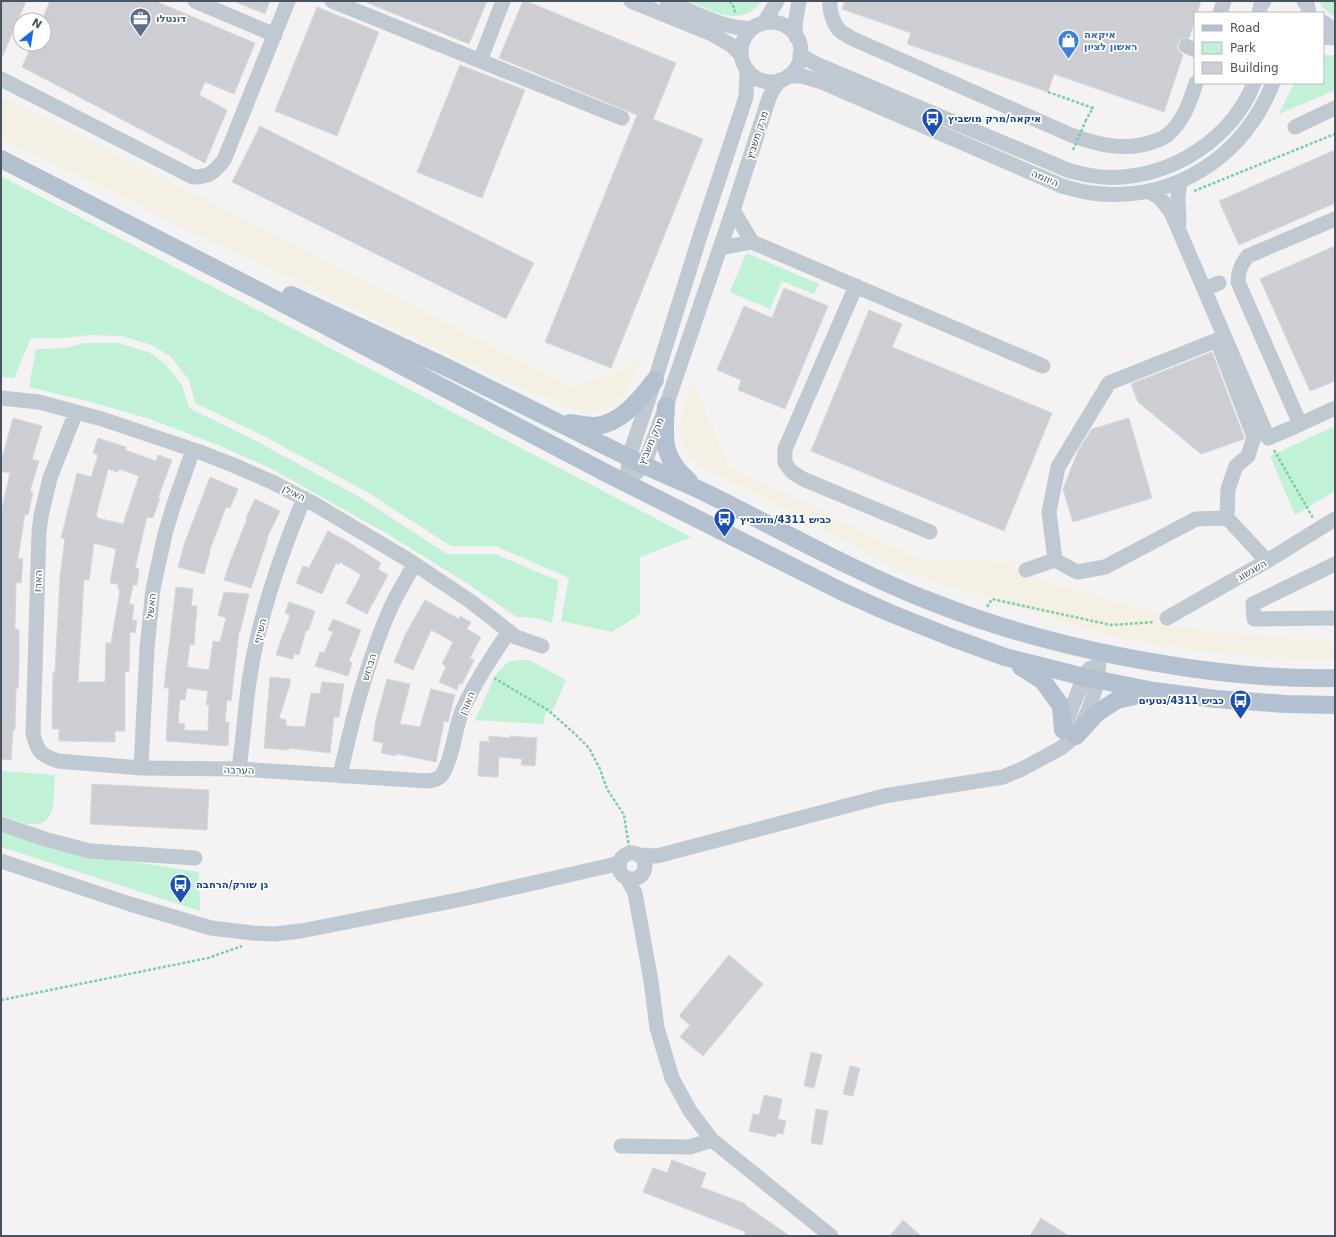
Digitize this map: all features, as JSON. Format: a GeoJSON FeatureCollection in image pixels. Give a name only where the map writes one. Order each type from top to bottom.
{"type":"FeatureCollection","features":[{"type":"Feature","properties":{"kind":"main road"},"geometry":{"type":"LineString","coordinates":[[1,159],[626,483],[870,605],[950,637],[1005,656],[1091,679],[1154,691],[1247,702],[1335,705]]}},
{"type":"Feature","properties":{"kind":"main road"},"geometry":{"type":"LineString","coordinates":[[23,170],[450,369],[894,586],[925,599],[980,620],[1099,653],[1162,664],[1260,676],[1335,678]]}},
{"type":"Feature","properties":{"kind":"main road"},"geometry":{"type":"LineString","coordinates":[[549,418],[595,426],[612,422],[632,407],[656,380]]}},
{"type":"Feature","properties":{"kind":"main road"},"geometry":{"type":"LineString","coordinates":[[666,406],[665,442],[670,461],[677,470],[702,491]]}},
{"type":"Feature","properties":{"kind":"main road"},"geometry":{"type":"LineString","coordinates":[[1005,656],[1043,681],[1061,706],[1069,733],[1117,700],[1154,691]]}},
{"type":"Feature","properties":{"kind":"street"},"geometry":{"type":"LineString","coordinates":[[195,1],[275,34]]}},
{"type":"Feature","properties":{"kind":"street"},"geometry":{"type":"LineString","coordinates":[[1,79],[193,177],[203,177],[215,172],[224,160],[288,1]]}},
{"type":"Feature","properties":{"kind":"street"},"geometry":{"type":"LineString","coordinates":[[332,1],[622,118]]}},
{"type":"Feature","properties":{"kind":"street"},"geometry":{"type":"LineString","coordinates":[[480,61],[503,1]]}},
{"type":"Feature","properties":{"kind":"street"},"geometry":{"type":"LineString","coordinates":[[631,1],[712,34],[731,45],[741,55]]}},
{"type":"Feature","properties":{"kind":"street"},"geometry":{"type":"LineString","coordinates":[[667,1],[727,25],[746,29],[780,24],[787,27],[796,37],[800,47],[800,55]]}},
{"type":"Feature","properties":{"kind":"street"},"geometry":{"type":"LineString","coordinates":[[741,55],[742,43],[746,36],[759,26],[777,1]]}},
{"type":"Feature","properties":{"kind":"street"},"geometry":{"type":"LineString","coordinates":[[796,37],[799,1]]}},
{"type":"Feature","properties":{"kind":"street"},"geometry":{"type":"LineString","coordinates":[[830,1],[833,18],[839,30],[851,38],[1071,135],[1096,143],[1111,146],[1145,145],[1166,137],[1178,124],[1188,106],[1196,84]]}},
{"type":"Feature","properties":{"kind":"street"},"geometry":{"type":"LineString","coordinates":[[1220,12],[1224,1]]}},
{"type":"Feature","properties":{"kind":"street"},"geometry":{"type":"LineString","coordinates":[[1259,12],[1264,1]]}},
{"type":"Feature","properties":{"kind":"street"},"geometry":{"type":"LineString","coordinates":[[1324,23],[1335,30]]}},
{"type":"Feature","properties":{"kind":"street"},"geometry":{"type":"LineString","coordinates":[[1324,37],[1335,38]]}},
{"type":"Feature","properties":{"kind":"street","name":"מרק משביץ"},"geometry":{"type":"LineString","coordinates":[[637,461],[656,380],[700,236],[745,102],[747,70],[741,55]]}},
{"type":"Feature","properties":{"kind":"street","name":"מרק משביץ"},"geometry":{"type":"LineString","coordinates":[[626,483],[666,406],[734,210],[769,98],[773,90],[796,68],[800,55]]}},
{"type":"Feature","properties":{"kind":"street","name":"היוזמה"},"geometry":{"type":"LineString","coordinates":[[800,55],[816,64],[1070,171],[1089,176],[1104,177],[1125,176],[1161,169],[1190,156],[1206,146],[1228,126],[1242,108],[1254,84]]}},
{"type":"Feature","properties":{"kind":"street"},"geometry":{"type":"LineString","coordinates":[[747,70],[758,79],[767,82],[776,82],[784,78]]}},
{"type":"Feature","properties":{"kind":"street","name":"היוזמה"},"geometry":{"type":"LineString","coordinates":[[784,78],[802,76],[822,82],[1062,186],[1090,193],[1107,195],[1150,192],[1180,181],[1212,163],[1234,143],[1256,117],[1273,84]]}},
{"type":"Feature","properties":{"kind":"street"},"geometry":{"type":"LineString","coordinates":[[1295,127],[1335,108]]}},
{"type":"Feature","properties":{"kind":"street"},"geometry":{"type":"LineString","coordinates":[[1179,229],[1178,197],[1180,181]]}},
{"type":"Feature","properties":{"kind":"street"},"geometry":{"type":"LineString","coordinates":[[1150,192],[1160,198],[1171,212],[1268,438],[1335,408]]}},
{"type":"Feature","properties":{"kind":"street"},"geometry":{"type":"LineString","coordinates":[[734,210],[752,242]]}},
{"type":"Feature","properties":{"kind":"street"},"geometry":{"type":"LineString","coordinates":[[1300,424],[1238,282],[1238,276],[1241,265],[1248,256],[1335,219]]}},
{"type":"Feature","properties":{"kind":"street"},"geometry":{"type":"LineString","coordinates":[[720,248],[752,242],[1043,366]]}},
{"type":"Feature","properties":{"kind":"street"},"geometry":{"type":"LineString","coordinates":[[1204,289],[1219,283]]}},
{"type":"Feature","properties":{"kind":"street"},"geometry":{"type":"LineString","coordinates":[[856,286],[785,449],[785,463],[792,472],[803,479],[930,532]]}},
{"type":"Feature","properties":{"kind":"street"},"geometry":{"type":"LineString","coordinates":[[1055,560],[1049,512],[1058,468],[1109,383],[1217,340],[1254,437],[1248,456],[1236,466],[1228,489],[1227,518],[1267,561]]}},
{"type":"Feature","properties":{"kind":"street","name":"האילן"},"geometry":{"type":"LineString","coordinates":[[1,398],[39,402],[76,412],[193,450],[233,465],[304,498],[414,564],[470,601],[516,637],[542,646]]}},
{"type":"Feature","properties":{"kind":"street","name":"האילן"},"geometry":{"type":"LineString","coordinates":[[1,403],[18,399]]}},
{"type":"Feature","properties":{"kind":"street","name":"הארז"},"geometry":{"type":"LineString","coordinates":[[41,754],[36,747],[33,734],[39,532],[44,498],[50,478],[76,412]]}},
{"type":"Feature","properties":{"kind":"street","name":"האשל"},"geometry":{"type":"LineString","coordinates":[[141,768],[147,648],[152,589],[165,534],[193,450]]}},
{"type":"Feature","properties":{"kind":"street","name":"השיזף"},"geometry":{"type":"LineString","coordinates":[[239,769],[249,681],[256,648],[276,572],[287,539],[304,498]]}},
{"type":"Feature","properties":{"kind":"street"},"geometry":{"type":"LineString","coordinates":[[1026,570],[1055,560],[1077,572],[1106,567],[1196,519],[1227,518]]}},
{"type":"Feature","properties":{"kind":"street","name":"השגשוג"},"geometry":{"type":"LineString","coordinates":[[1167,618],[1267,561],[1335,519]]}},
{"type":"Feature","properties":{"kind":"street","name":"הברוש"},"geometry":{"type":"LineString","coordinates":[[340,776],[358,701],[375,648],[391,606],[414,564]]}},
{"type":"Feature","properties":{"kind":"street"},"geometry":{"type":"LineString","coordinates":[[1335,564],[1253,604],[1254,619],[1335,618]]}},
{"type":"Feature","properties":{"kind":"street","name":"האורן"},"geometry":{"type":"LineString","coordinates":[[438,779],[442,775],[448,762],[462,712],[483,671],[509,631]]}},
{"type":"Feature","properties":{"kind":"street"},"geometry":{"type":"LineString","coordinates":[[1,861],[130,904],[212,928],[234,932],[274,934],[301,931],[628,866],[656,856],[884,796],[1003,777],[1022,769],[1061,748],[1069,733],[1089,709],[1091,679],[1099,653]]}},
{"type":"Feature","properties":{"kind":"street","name":"הערבה"},"geometry":{"type":"LineString","coordinates":[[41,754],[58,761],[141,768],[239,769],[428,781],[438,779]]}},
{"type":"Feature","properties":{"kind":"street"},"geometry":{"type":"LineString","coordinates":[[1,824],[48,840],[90,851],[195,858]]}},
{"type":"Feature","properties":{"kind":"street"},"geometry":{"type":"LineString","coordinates":[[628,866],[635,893],[651,981],[657,1028],[672,1078],[690,1111],[712,1140],[831,1236]]}},
{"type":"Feature","properties":{"kind":"street"},"geometry":{"type":"LineString","coordinates":[[621,1146],[690,1147],[712,1140]]}},
{"type":"Feature","properties":{"kind":"path"},"geometry":{"type":"LineString","coordinates":[[1048,92],[1092,108],[1072,150]]}},
{"type":"Feature","properties":{"kind":"path"},"geometry":{"type":"LineString","coordinates":[[1178,197],[1335,134]]}},
{"type":"Feature","properties":{"kind":"path"},"geometry":{"type":"LineString","coordinates":[[1268,438],[1319,529]]}},
{"type":"Feature","properties":{"kind":"path"},"geometry":{"type":"LineString","coordinates":[[980,620],[992,599],[1111,625],[1172,621],[1167,618]]}},
{"type":"Feature","properties":{"kind":"path"},"geometry":{"type":"LineString","coordinates":[[483,671],[548,710],[589,748],[600,769],[607,790],[624,815],[628,866]]}},
{"type":"Feature","properties":{"kind":"path"},"geometry":{"type":"LineString","coordinates":[[1,1000],[208,958],[245,945]]}},
{"type":"Feature","properties":{"kind":"green space"},"geometry":{"type":"Polygon","coordinates":[[[688,1],[762,1],[754,9],[745,14],[736,16],[717,13],[688,1]]]}},
{"type":"Feature","properties":{"kind":"green space"},"geometry":{"type":"Polygon","coordinates":[[[1319,1],[1335,1],[1335,17],[1322,7],[1319,1]]]}},
{"type":"Feature","properties":{"kind":"green space"},"geometry":{"type":"Polygon","coordinates":[[[1324,55],[1335,55],[1335,90],[1279,114],[1294,84],[1324,84],[1324,55]]]}},
{"type":"Feature","properties":{"kind":"green space"},"geometry":{"type":"Polygon","coordinates":[[[1,176],[691,537],[640,557],[640,614],[612,632],[561,621],[569,578],[495,546],[451,546],[367,492],[262,435],[195,403],[189,380],[171,357],[152,345],[122,336],[89,335],[63,338],[31,338],[14,378],[1,377],[1,176]]]}},
{"type":"Feature","properties":{"kind":"green space"},"geometry":{"type":"Polygon","coordinates":[[[746,253],[819,284],[814,294],[782,281],[770,309],[730,292],[746,253]]]}},
{"type":"Feature","properties":{"kind":"green space"},"geometry":{"type":"Polygon","coordinates":[[[84,343],[119,343],[151,353],[165,364],[182,385],[189,408],[256,441],[361,498],[447,554],[495,554],[559,581],[552,623],[541,619],[517,617],[462,580],[384,532],[270,468],[218,445],[150,419],[91,402],[29,387],[36,349],[67,348],[84,343]]]}},
{"type":"Feature","properties":{"kind":"green space"},"geometry":{"type":"Polygon","coordinates":[[[1335,426],[1335,491],[1295,515],[1270,456],[1335,426]]]}},
{"type":"Feature","properties":{"kind":"green space"},"geometry":{"type":"Polygon","coordinates":[[[529,660],[566,680],[553,710],[546,712],[543,724],[475,720],[496,674],[508,662],[529,660]]]}},
{"type":"Feature","properties":{"kind":"green space"},"geometry":{"type":"Polygon","coordinates":[[[1,771],[55,775],[53,806],[48,818],[37,824],[30,824],[22,823],[1,815],[1,771]]]}},
{"type":"Feature","properties":{"kind":"green space"},"geometry":{"type":"Polygon","coordinates":[[[1,831],[51,849],[199,872],[200,911],[1,847],[1,831]]]}},
{"type":"Feature","properties":{"kind":"sand"},"geometry":{"type":"Polygon","coordinates":[[[1,97],[577,388],[641,360],[630,384],[619,400],[600,411],[584,415],[458,359],[1,139],[1,97]]]}},
{"type":"Feature","properties":{"kind":"sand"},"geometry":{"type":"Polygon","coordinates":[[[691,384],[695,387],[729,467],[923,560],[1009,561],[1022,574],[1150,611],[1166,625],[1247,635],[1335,641],[1335,659],[1310,660],[1195,651],[1103,635],[979,594],[907,573],[703,467],[684,446],[679,430],[691,384]]]}},
{"type":"Feature","properties":{"kind":"building"},"geometry":{"type":"Polygon","coordinates":[[[1,1],[26,1],[21,12],[12,12],[12,34],[1,60],[1,1]]]}},
{"type":"Feature","properties":{"kind":"building"},"geometry":{"type":"Polygon","coordinates":[[[50,1],[155,1],[255,43],[234,94],[205,82],[199,95],[227,110],[205,163],[22,67],[29,52],[52,52],[52,12],[45,12],[50,1]]]}},
{"type":"Feature","properties":{"kind":"building"},"geometry":{"type":"Polygon","coordinates":[[[233,1],[270,1],[265,14],[233,1]]]}},
{"type":"Feature","properties":{"kind":"building"},"geometry":{"type":"Polygon","coordinates":[[[363,1],[487,1],[469,44],[363,1]]]}},
{"type":"Feature","properties":{"kind":"building"},"geometry":{"type":"Polygon","coordinates":[[[523,1],[676,63],[653,119],[703,139],[611,368],[545,342],[637,115],[499,58],[523,1]]]}},
{"type":"Feature","properties":{"kind":"building","name":"איקאה ראשון לציון"},"geometry":{"type":"Polygon","coordinates":[[[845,1],[1201,1],[1197,12],[1194,12],[1194,23],[1189,38],[1181,39],[1178,43],[1177,47],[1183,55],[1164,112],[1054,74],[1048,92],[907,44],[911,33],[842,9],[845,1]]]}},
{"type":"Feature","properties":{"kind":"building"},"geometry":{"type":"Polygon","coordinates":[[[317,7],[379,32],[337,136],[275,111],[317,7]]]}},
{"type":"Feature","properties":{"kind":"building"},"geometry":{"type":"Polygon","coordinates":[[[460,65],[525,90],[482,198],[417,172],[460,65]]]}},
{"type":"Feature","properties":{"kind":"building"},"geometry":{"type":"Polygon","coordinates":[[[260,126],[534,263],[506,319],[232,182],[260,126]]]}},
{"type":"Feature","properties":{"kind":"building"},"geometry":{"type":"Polygon","coordinates":[[[1335,150],[1335,203],[1239,245],[1219,201],[1335,150]]]}},
{"type":"Feature","properties":{"kind":"building"},"geometry":{"type":"Polygon","coordinates":[[[1335,246],[1335,381],[1310,391],[1260,279],[1335,246]]]}},
{"type":"Feature","properties":{"kind":"building"},"geometry":{"type":"Polygon","coordinates":[[[784,288],[828,306],[785,409],[738,390],[741,380],[717,370],[744,306],[772,318],[784,288]]]}},
{"type":"Feature","properties":{"kind":"building"},"geometry":{"type":"Polygon","coordinates":[[[869,310],[902,324],[892,347],[1052,413],[1004,531],[811,451],[869,310]]]}},
{"type":"Feature","properties":{"kind":"building"},"geometry":{"type":"Polygon","coordinates":[[[1212,352],[1244,439],[1201,454],[1138,402],[1131,384],[1212,352]]]}},
{"type":"Feature","properties":{"kind":"building"},"geometry":{"type":"Polygon","coordinates":[[[13,418],[42,426],[32,459],[39,461],[30,491],[33,492],[28,515],[25,514],[18,558],[23,559],[21,583],[16,582],[15,629],[19,629],[19,665],[18,688],[16,688],[15,730],[13,730],[11,760],[1,759],[1,512],[10,473],[1,471],[1,462],[13,418]]]}},
{"type":"Feature","properties":{"kind":"building"},"geometry":{"type":"Polygon","coordinates":[[[1129,418],[1152,498],[1073,522],[1063,489],[1078,451],[1092,429],[1129,418]]]}},
{"type":"Feature","properties":{"kind":"building"},"geometry":{"type":"Polygon","coordinates":[[[98,438],[126,447],[125,450],[156,461],[158,455],[172,460],[158,498],[160,498],[153,518],[147,517],[135,568],[139,569],[137,585],[133,585],[129,604],[134,605],[132,620],[137,621],[135,633],[130,632],[129,672],[125,671],[125,731],[115,731],[115,742],[59,741],[59,729],[52,729],[53,672],[55,672],[60,577],[65,539],[61,538],[77,473],[91,477],[98,455],[93,453],[98,438]],[[108,469],[96,516],[98,517],[97,518],[123,524],[139,476],[119,469],[118,472],[108,469]],[[94,543],[89,580],[84,580],[78,682],[105,682],[106,643],[111,643],[120,590],[118,589],[118,584],[110,583],[116,549],[94,543]]]}},
{"type":"Feature","properties":{"kind":"building"},"geometry":{"type":"Polygon","coordinates":[[[210,477],[238,489],[230,508],[226,507],[209,552],[204,574],[178,567],[185,542],[210,477]]]}},
{"type":"Feature","properties":{"kind":"building"},"geometry":{"type":"Polygon","coordinates":[[[255,499],[280,511],[267,538],[251,588],[224,580],[247,519],[246,518],[255,499]]]}},
{"type":"Feature","properties":{"kind":"building"},"geometry":{"type":"Polygon","coordinates":[[[328,531],[381,563],[378,569],[388,575],[367,614],[346,603],[361,575],[340,562],[338,565],[336,563],[322,594],[296,583],[303,566],[309,568],[328,531]]]}},
{"type":"Feature","properties":{"kind":"building"},"geometry":{"type":"Polygon","coordinates":[[[176,587],[193,589],[191,606],[197,606],[194,645],[190,644],[187,667],[209,670],[213,641],[220,642],[226,618],[218,615],[224,592],[249,594],[240,632],[239,631],[231,701],[227,700],[225,722],[229,722],[228,746],[166,741],[169,688],[164,688],[176,587]],[[187,688],[185,700],[180,699],[178,723],[185,724],[184,730],[208,731],[209,705],[206,705],[208,691],[187,688]]]}},
{"type":"Feature","properties":{"kind":"building"},"geometry":{"type":"Polygon","coordinates":[[[425,600],[459,619],[460,616],[471,622],[467,629],[481,637],[470,658],[474,660],[462,684],[459,683],[457,690],[439,682],[446,667],[442,664],[453,642],[431,630],[413,670],[394,662],[406,633],[425,600]]]}},
{"type":"Feature","properties":{"kind":"building"},"geometry":{"type":"Polygon","coordinates":[[[289,602],[315,611],[308,631],[306,630],[299,655],[294,654],[293,659],[276,655],[290,615],[285,613],[289,602]]]}},
{"type":"Feature","properties":{"kind":"building"},"geometry":{"type":"Polygon","coordinates":[[[333,619],[361,630],[349,661],[352,663],[348,676],[315,666],[320,652],[324,653],[333,632],[328,630],[333,619]]]}},
{"type":"Feature","properties":{"kind":"building"},"geometry":{"type":"Polygon","coordinates":[[[270,677],[290,679],[290,684],[279,718],[286,720],[286,726],[305,727],[311,693],[320,694],[322,682],[344,684],[339,717],[334,717],[330,753],[289,748],[289,750],[264,748],[270,677]]]}},
{"type":"Feature","properties":{"kind":"building"},"geometry":{"type":"Polygon","coordinates":[[[387,679],[410,684],[400,724],[420,727],[431,689],[455,695],[448,722],[444,721],[436,762],[397,754],[396,756],[381,753],[383,743],[373,741],[376,720],[387,679]]]}},
{"type":"Feature","properties":{"kind":"building"},"geometry":{"type":"Polygon","coordinates":[[[489,736],[537,738],[535,766],[521,765],[522,759],[499,757],[498,777],[478,776],[480,741],[489,742],[489,736]]]}},
{"type":"Feature","properties":{"kind":"building"},"geometry":{"type":"Polygon","coordinates":[[[92,784],[209,790],[207,830],[90,824],[92,784]]]}},
{"type":"Feature","properties":{"kind":"building"},"geometry":{"type":"Polygon","coordinates":[[[729,955],[763,984],[703,1056],[680,1037],[690,1025],[679,1016],[729,955]]]}},
{"type":"Feature","properties":{"kind":"building"},"geometry":{"type":"Polygon","coordinates":[[[811,1052],[822,1055],[814,1088],[804,1086],[811,1052]]]}},
{"type":"Feature","properties":{"kind":"building"},"geometry":{"type":"Polygon","coordinates":[[[850,1066],[860,1068],[853,1096],[843,1094],[850,1066]]]}},
{"type":"Feature","properties":{"kind":"building"},"geometry":{"type":"Polygon","coordinates":[[[764,1095],[782,1099],[778,1119],[786,1121],[783,1134],[777,1133],[776,1137],[749,1131],[753,1114],[759,1115],[764,1095]]]}},
{"type":"Feature","properties":{"kind":"building"},"geometry":{"type":"Polygon","coordinates":[[[816,1109],[828,1111],[822,1145],[811,1143],[816,1109]]]}},
{"type":"Feature","properties":{"kind":"building"},"geometry":{"type":"Polygon","coordinates":[[[672,1160],[706,1173],[701,1187],[746,1204],[745,1205],[790,1236],[743,1236],[746,1232],[643,1192],[653,1168],[667,1173],[672,1160]]]}},
{"type":"Feature","properties":{"kind":"building"},"geometry":{"type":"Polygon","coordinates":[[[1041,1218],[1069,1236],[1030,1236],[1041,1218]]]}},
{"type":"Feature","properties":{"kind":"building"},"geometry":{"type":"Polygon","coordinates":[[[903,1220],[921,1236],[890,1236],[903,1220]]]}},
{"type":"Feature","properties":{"kind":"place","name":"דונטלו"},"geometry":{"type":"Point","coordinates":[140,38]}},
{"type":"Feature","properties":{"kind":"place","name":"איקאה ראשון לציון"},"geometry":{"type":"Point","coordinates":[1069,60]}},
{"type":"Feature","properties":{"kind":"place","name":"איקאה/מרק מושביץ"},"geometry":{"type":"Point","coordinates":[933,138]}},
{"type":"Feature","properties":{"kind":"place","name":"כביש 4311/מושביץ"},"geometry":{"type":"Point","coordinates":[725,538]}},
{"type":"Feature","properties":{"kind":"place","name":"כביש 4311/נטעים"},"geometry":{"type":"Point","coordinates":[1240,720]}},
{"type":"Feature","properties":{"kind":"place","name":"גן שורק/הרחבה"},"geometry":{"type":"Point","coordinates":[181,904]}}]}
